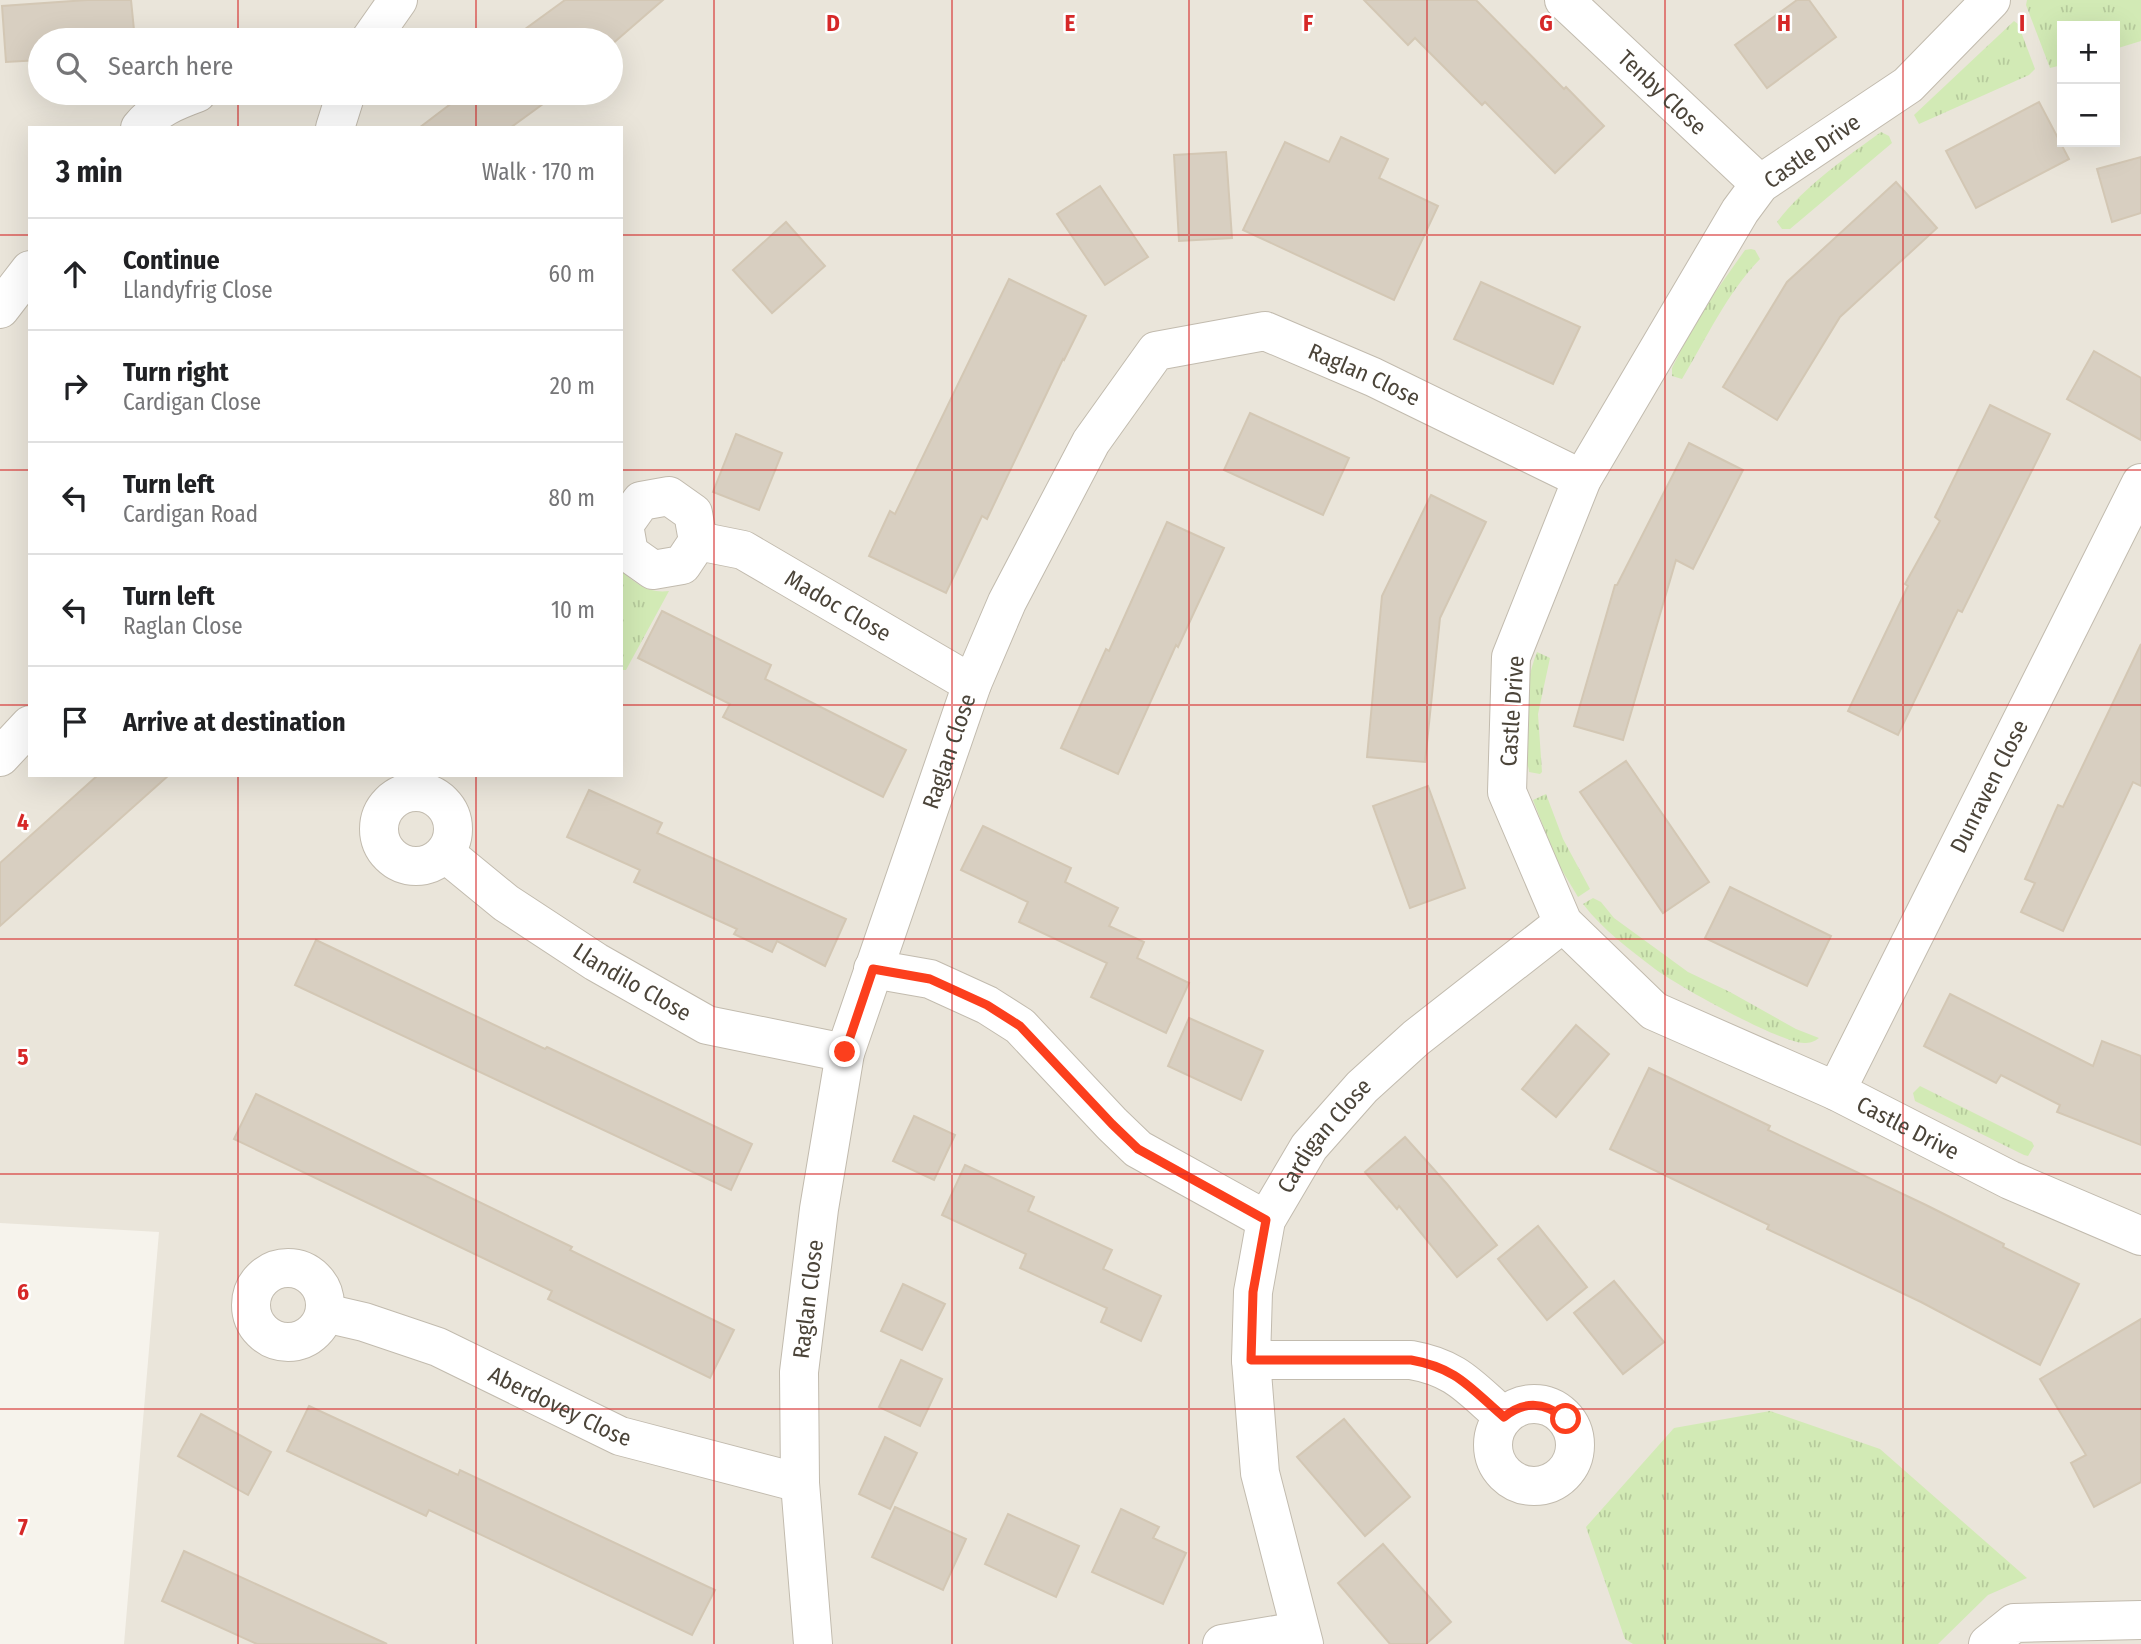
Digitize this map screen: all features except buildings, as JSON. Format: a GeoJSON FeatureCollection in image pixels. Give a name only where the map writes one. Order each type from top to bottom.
{"type":"FeatureCollection","features":[{"type":"Feature","properties":{"kind":"street"},"geometry":{"type":"LineString","coordinates":[[378,28],[398,0]]}},
{"type":"Feature","properties":{"kind":"street","name":"Tenby Close"},"geometry":{"type":"LineString","coordinates":[[1564,0],[1760,184]]}},
{"type":"Feature","properties":{"kind":"street","name":"Castle Drive"},"geometry":{"type":"LineString","coordinates":[[1990,0],[1908,85],[1760,184],[1665,335],[1582,480],[1511,657],[1507,792],[1563,923],[1654,1011],[1836,1091],[2010,1180],[2141,1236]]}},
{"type":"Feature","properties":{"kind":"street"},"geometry":{"type":"LineString","coordinates":[[141,126],[148,117],[167,105]]}},
{"type":"Feature","properties":{"kind":"street"},"geometry":{"type":"LineString","coordinates":[[336,126],[342,105]]}},
{"type":"Feature","properties":{"kind":"street"},"geometry":{"type":"LineString","coordinates":[[0,309],[28,273]]}},
{"type":"Feature","properties":{"kind":"street","name":"Raglan Close"},"geometry":{"type":"LineString","coordinates":[[813,1644],[800,1483],[799,1372],[819,1209],[845,1052],[972,684],[1007,602],[1091,442],[1156,351],[1265,331],[1373,377],[1582,480]]}},
{"type":"Feature","properties":{"kind":"street","name":"Dunraven Close"},"geometry":{"type":"LineString","coordinates":[[1836,1091],[2141,483]]}},
{"type":"Feature","properties":{"kind":"street","name":"Madoc Close"},"geometry":{"type":"LineString","coordinates":[[698,541],[743,550],[972,684]]}},
{"type":"Feature","properties":{"kind":"street"},"geometry":{"type":"LineString","coordinates":[[0,757],[28,728]]}},
{"type":"Feature","properties":{"kind":"street","name":"Llandilo Close"},"geometry":{"type":"LineString","coordinates":[[445,853],[506,903],[596,962],[707,1025],[845,1052]]}},
{"type":"Feature","properties":{"kind":"street","name":"Cardigan Close"},"geometry":{"type":"LineString","coordinates":[[1302,1637],[1260,1473],[1251,1360],[1253,1292],[1266,1220],[1308,1147],[1362,1087],[1416,1038],[1563,923]]}},
{"type":"Feature","properties":{"kind":"street"},"geometry":{"type":"LineString","coordinates":[[873,969],[930,979],[987,1005],[1020,1026],[1138,1149],[1266,1220]]}},
{"type":"Feature","properties":{"kind":"street","name":"Aberdovey Close"},"geometry":{"type":"LineString","coordinates":[[325,1312],[365,1322],[438,1347],[620,1436],[800,1483]]}},
{"type":"Feature","properties":{"kind":"street"},"geometry":{"type":"LineString","coordinates":[[1251,1360],[1411,1360],[1434,1364],[1454,1373],[1504,1417]]}},
{"type":"Feature","properties":{"kind":"street"},"geometry":{"type":"LineString","coordinates":[[1988,1644],[2014,1623],[2141,1620]]}},
{"type":"Feature","properties":{"kind":"street"},"geometry":{"type":"LineString","coordinates":[[1222,1644],[1302,1637]]}},
{"type":"Feature","properties":{"kind":"shaded area"},"geometry":{"type":"Polygon","coordinates":[[[0,0],[2141,0],[2141,1644],[124,1644],[159,1232],[0,1223],[0,0]]]}},
{"type":"Feature","properties":{"kind":"green space"},"geometry":{"type":"Polygon","coordinates":[[[2027,0],[2141,0],[2141,41],[2120,47],[2120,21],[2057,21],[2057,66],[2050,68],[2026,5],[2027,0]]]}},
{"type":"Feature","properties":{"kind":"green space"},"geometry":{"type":"Polygon","coordinates":[[[2014,21],[2018,24],[2035,69],[2029,75],[1919,124],[1914,115],[2014,21]]]}},
{"type":"Feature","properties":{"kind":"green space"},"geometry":{"type":"Polygon","coordinates":[[[1881,132],[1889,136],[1892,143],[1790,229],[1782,229],[1777,222],[1800,196],[1881,132]]]}},
{"type":"Feature","properties":{"kind":"green space"},"geometry":{"type":"Polygon","coordinates":[[[1745,250],[1755,250],[1760,259],[1727,301],[1682,379],[1672,376],[1672,368],[1697,318],[1745,250]]]}},
{"type":"Feature","properties":{"kind":"green space"},"geometry":{"type":"Polygon","coordinates":[[[623,572],[642,586],[655,591],[669,591],[626,670],[623,670],[623,572]]]}},
{"type":"Feature","properties":{"kind":"green space"},"geometry":{"type":"Polygon","coordinates":[[[1537,652],[1550,658],[1538,714],[1540,774],[1529,772],[1525,757],[1524,731],[1527,690],[1537,652]]]}},
{"type":"Feature","properties":{"kind":"green space"},"geometry":{"type":"Polygon","coordinates":[[[1546,794],[1563,839],[1590,889],[1578,897],[1557,862],[1533,800],[1546,794]]]}},
{"type":"Feature","properties":{"kind":"green space"},"geometry":{"type":"Polygon","coordinates":[[[1593,898],[1601,902],[1614,918],[1688,972],[1796,1029],[1819,1038],[1804,1043],[1773,1033],[1705,1000],[1667,977],[1599,922],[1583,904],[1593,898]]]}},
{"type":"Feature","properties":{"kind":"green space"},"geometry":{"type":"Polygon","coordinates":[[[1920,1086],[2032,1142],[2034,1146],[2028,1156],[2024,1155],[1915,1101],[1913,1093],[1920,1086]]]}},
{"type":"Feature","properties":{"kind":"green space"},"geometry":{"type":"Polygon","coordinates":[[[1770,1411],[1880,1449],[2027,1578],[1988,1595],[1938,1644],[1633,1644],[1625,1639],[1586,1527],[1674,1428],[1770,1411]]]}},
{"type":"Feature","properties":{"kind":"route"},"geometry":{"type":"LineString","coordinates":[[845,1052],[873,969],[930,979],[987,1005],[1020,1026],[1138,1149],[1266,1220],[1253,1292],[1251,1360],[1411,1360],[1434,1364],[1454,1373],[1504,1417],[1528,1404],[1555,1410],[1566,1419]]}}]}
